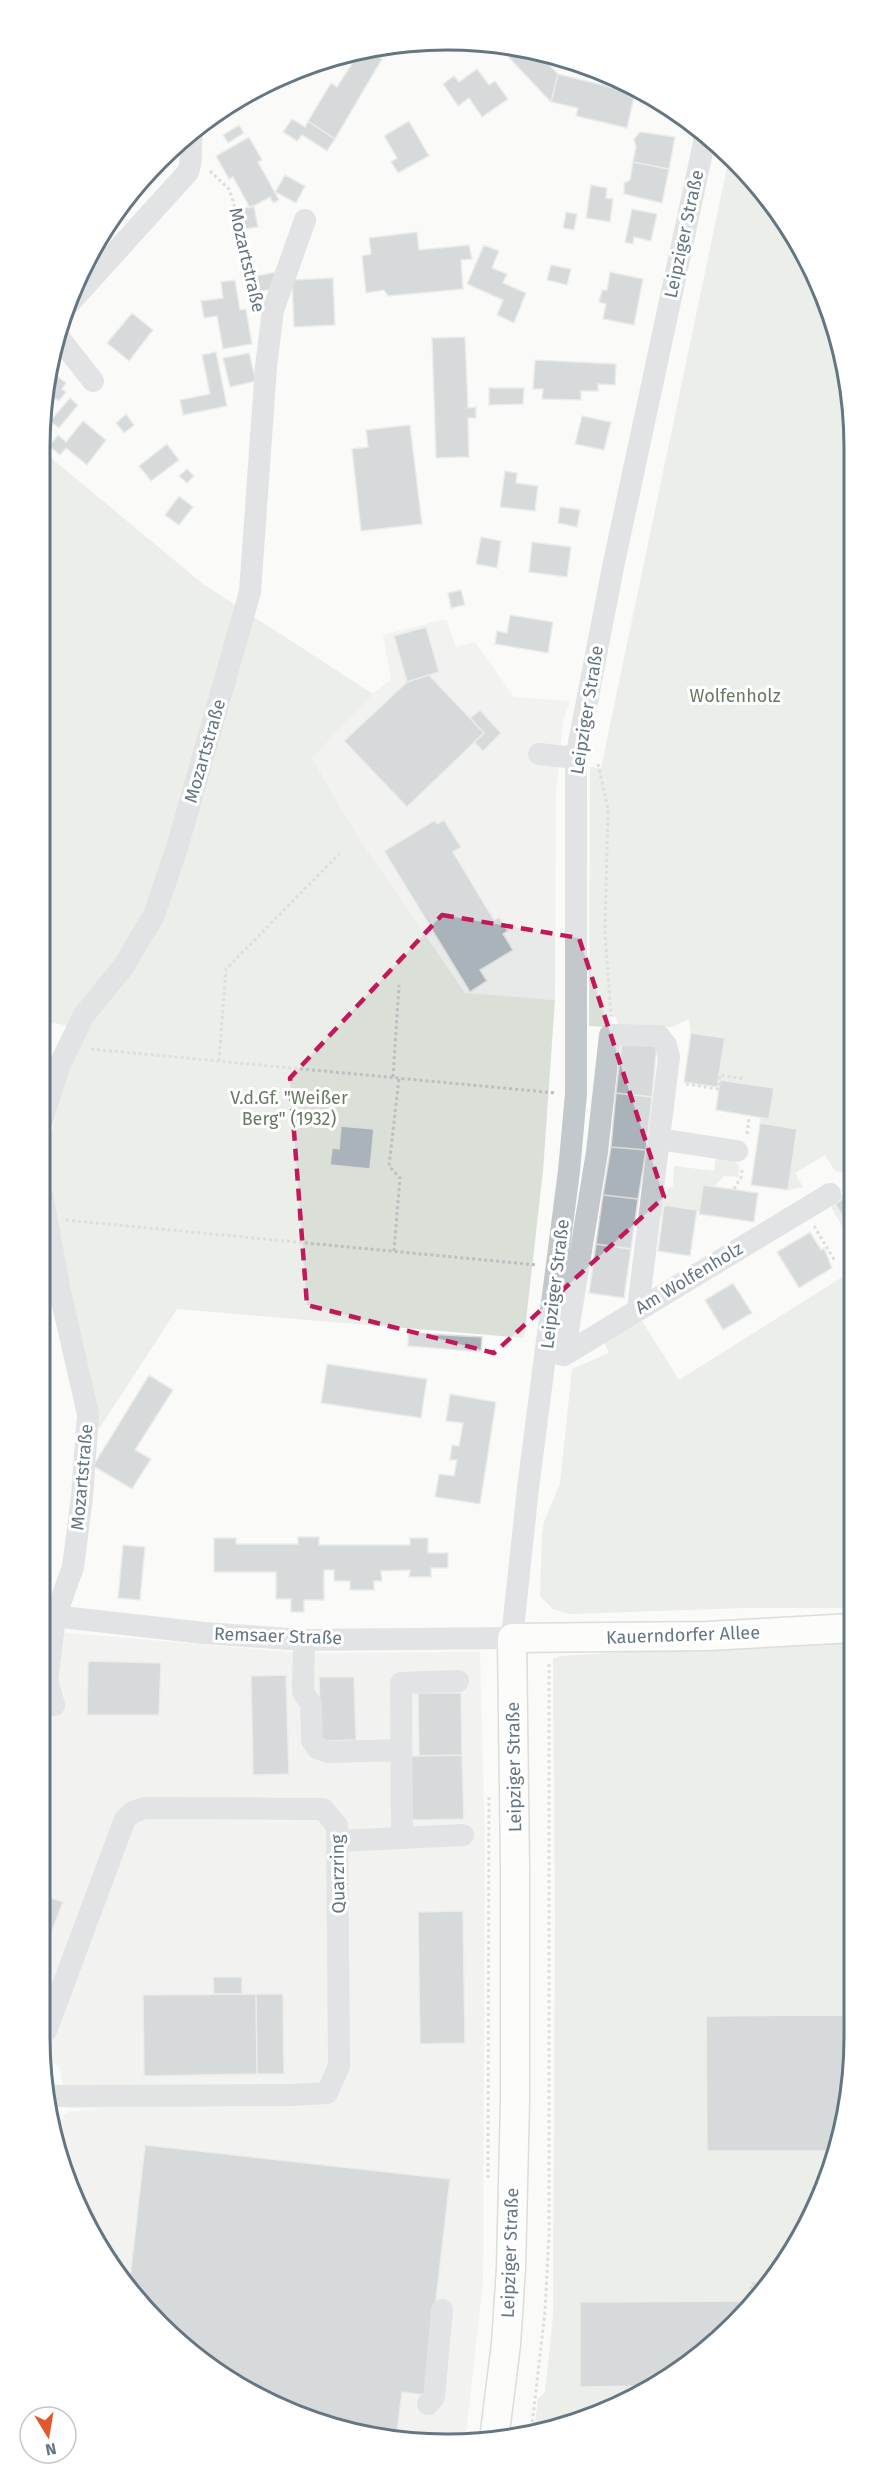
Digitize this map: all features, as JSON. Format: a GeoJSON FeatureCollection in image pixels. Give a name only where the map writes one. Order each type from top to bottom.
{"type":"FeatureCollection","features":[{"type":"Feature","properties":{"kind":"main road","name":"Kauerndorfer Allee"},"geometry":{"type":"LineString","coordinates":[[512,1638],[708,1636],[844,1628]]}},
{"type":"Feature","properties":{"kind":"main road","name":"Leipziger Straße"},"geometry":{"type":"LineString","coordinates":[[495,2430],[506,2344],[511,2268],[515,2101],[512,1638]]}},
{"type":"Feature","properties":{"kind":"street"},"geometry":{"type":"LineString","coordinates":[[83,288],[188,171],[192,162],[192,142]]}},
{"type":"Feature","properties":{"kind":"street","name":"Leipziger Straße"},"geometry":{"type":"LineString","coordinates":[[555,1354],[557,1267],[576,1094],[577,754],[613,567],[704,144]]}},
{"type":"Feature","properties":{"kind":"street","name":"Mozartstraße"},"geometry":{"type":"LineString","coordinates":[[50,1091],[59,1066],[84,1015],[123,967],[154,915],[177,848],[250,592],[266,368],[273,310],[305,220]]}},
{"type":"Feature","properties":{"kind":"street"},"geometry":{"type":"LineString","coordinates":[[63,343],[93,381]]}},
{"type":"Feature","properties":{"kind":"street"},"geometry":{"type":"LineString","coordinates":[[539,754],[577,754]]}},
{"type":"Feature","properties":{"kind":"street","name":"Leipziger Straße"},"geometry":{"type":"LineString","coordinates":[[512,1638],[525,1510],[597,1152],[610,1035],[659,1036],[666,1045],[669,1058],[638,1309]]}},
{"type":"Feature","properties":{"kind":"street"},"geometry":{"type":"LineString","coordinates":[[659,1139],[737,1151]]}},
{"type":"Feature","properties":{"kind":"street","name":"Am Wolfenholz"},"geometry":{"type":"LineString","coordinates":[[555,1354],[638,1309],[830,1194]]}},
{"type":"Feature","properties":{"kind":"street","name":"Mozartstraße"},"geometry":{"type":"LineString","coordinates":[[50,1235],[60,1292],[88,1414],[82,1497],[73,1567],[50,1616]]}},
{"type":"Feature","properties":{"kind":"street","name":"Remsaer Straße"},"geometry":{"type":"LineString","coordinates":[[50,1616],[204,1633],[304,1640],[512,1638]]}},
{"type":"Feature","properties":{"kind":"street"},"geometry":{"type":"LineString","coordinates":[[304,1640],[303,1692],[311,1704],[312,1740],[317,1748],[329,1752],[401,1750]]}},
{"type":"Feature","properties":{"kind":"street"},"geometry":{"type":"LineString","coordinates":[[402,1838],[401,1683],[458,1681]]}},
{"type":"Feature","properties":{"kind":"street"},"geometry":{"type":"LineString","coordinates":[[50,1693],[54,1705]]}},
{"type":"Feature","properties":{"kind":"street","name":"Quarzring"},"geometry":{"type":"LineString","coordinates":[[50,2020],[125,1819],[133,1812],[145,1808],[323,1809],[337,1826],[339,1841],[339,2066],[327,2093],[54,2096]]}},
{"type":"Feature","properties":{"kind":"street"},"geometry":{"type":"LineString","coordinates":[[339,1841],[463,1835]]}},
{"type":"Feature","properties":{"kind":"street"},"geometry":{"type":"LineString","coordinates":[[428,2404],[434,2397],[442,2310]]}},
{"type":"Feature","properties":{"kind":"path","name":"Mozartstraße"},"geometry":{"type":"LineString","coordinates":[[193,141],[208,169],[229,189],[258,304]]}},
{"type":"Feature","properties":{"kind":"path"},"geometry":{"type":"LineString","coordinates":[[577,754],[597,753],[600,777],[606,791],[609,848],[605,932],[612,1018]]}},
{"type":"Feature","properties":{"kind":"path"},"geometry":{"type":"LineString","coordinates":[[219,1061],[226,969],[339,854]]}},
{"type":"Feature","properties":{"kind":"path"},"geometry":{"type":"LineString","coordinates":[[393,1077],[399,986]]}},
{"type":"Feature","properties":{"kind":"path"},"geometry":{"type":"LineString","coordinates":[[68,1047],[576,1094]]}},
{"type":"Feature","properties":{"kind":"path"},"geometry":{"type":"LineString","coordinates":[[677,1082],[718,1089],[720,1075],[745,1078]]}},
{"type":"Feature","properties":{"kind":"path"},"geometry":{"type":"LineString","coordinates":[[394,1251],[400,1178],[389,1166],[399,1078]]}},
{"type":"Feature","properties":{"kind":"path"},"geometry":{"type":"LineString","coordinates":[[50,1218],[557,1267]]}},
{"type":"Feature","properties":{"kind":"path"},"geometry":{"type":"LineString","coordinates":[[811,1222],[835,1261]]}},
{"type":"Feature","properties":{"kind":"path"},"geometry":{"type":"LineString","coordinates":[[532,2424],[545,2310],[549,2235],[549,1638]]}},
{"type":"Feature","properties":{"kind":"path"},"geometry":{"type":"LineString","coordinates":[[488,2188],[489,1789]]}},
{"type":"Feature","properties":{"kind":"highlighted area"},"geometry":{"type":"Polygon","coordinates":[[[442,915],[579,938],[664,1197],[494,1353],[307,1305],[290,1078],[442,915]]]}},
{"type":"Feature","properties":{"kind":"shaded area"},"geometry":{"type":"Polygon","coordinates":[[[446,619],[456,647],[475,642],[514,697],[570,701],[563,721],[556,794],[555,1000],[465,994],[358,837],[312,758],[373,694],[391,679],[383,635],[446,619]]]}},
{"type":"Feature","properties":{"kind":"shaded area"},"geometry":{"type":"Polygon","coordinates":[[[50,1629],[68,1633],[302,1653],[480,1652],[485,1848],[483,2282],[466,2433],[421,2433],[395,2430],[369,2426],[319,2412],[271,2393],[248,2380],[226,2367],[185,2335],[148,2298],[132,2278],[116,2257],[90,2212],[71,2164],[59,2121],[68,2112],[98,2109],[68,2108],[59,2066],[50,2061],[50,1629]]]}},
{"type":"Feature","properties":{"kind":"green space","name":"Wolfenholz"},"geometry":{"type":"Polygon","coordinates":[[[727,166],[777,226],[803,271],[830,344],[840,395],[844,446],[844,1172],[835,1171],[825,1155],[795,1173],[803,1187],[788,1190],[797,1129],[760,1123],[760,1118],[769,1119],[774,1088],[718,1079],[724,1038],[691,1033],[689,1019],[672,1027],[618,1026],[616,1017],[608,1017],[606,1027],[589,1026],[590,767],[601,768],[727,166]]]}},
{"type":"Feature","properties":{"kind":"green space","name":"V.d.Gf. \"Weißer Berg\" (1932)"},"geometry":{"type":"Polygon","coordinates":[[[50,457],[203,584],[373,694],[312,758],[358,837],[465,993],[555,1000],[543,1171],[524,1338],[177,1309],[99,1429],[56,1223],[51,1185],[51,1135],[64,1081],[86,1029],[50,1022],[50,457]]]}},
{"type":"Feature","properties":{"kind":"green space"},"geometry":{"type":"Polygon","coordinates":[[[716,1157],[734,1160],[739,1166],[738,1177],[724,1176],[714,1187],[703,1185],[700,1211],[665,1205],[662,1219],[658,1214],[661,1194],[673,1186],[674,1166],[714,1171],[716,1157]]]}},
{"type":"Feature","properties":{"kind":"green space"},"geometry":{"type":"Polygon","coordinates":[[[844,1194],[844,1230],[828,1201],[844,1194]]]}},
{"type":"Feature","properties":{"kind":"green space"},"geometry":{"type":"Polygon","coordinates":[[[844,1276],[844,1608],[744,1608],[569,1614],[553,1609],[540,1596],[542,1535],[544,1522],[560,1484],[572,1369],[609,1353],[604,1342],[642,1321],[679,1380],[844,1276]]]}},
{"type":"Feature","properties":{"kind":"green space"},"geometry":{"type":"Polygon","coordinates":[[[844,1639],[844,2036],[836,2114],[822,2164],[803,2212],[777,2257],[761,2278],[745,2298],[708,2335],[667,2367],[622,2393],[574,2412],[535,2423],[538,2399],[545,2392],[553,2317],[555,1918],[553,1659],[560,1656],[844,1639]]]}},
{"type":"Feature","properties":{"kind":"building"},"geometry":{"type":"Polygon","coordinates":[[[506,54],[547,63],[558,74],[551,102],[506,54]]]}},
{"type":"Feature","properties":{"kind":"building"},"geometry":{"type":"Polygon","coordinates":[[[377,56],[382,59],[335,139],[308,121],[331,83],[337,87],[354,61],[377,56]]]}},
{"type":"Feature","properties":{"kind":"building"},"geometry":{"type":"Polygon","coordinates":[[[477,69],[489,85],[495,81],[508,99],[482,117],[469,98],[458,106],[443,84],[454,76],[459,82],[477,69]]]}},
{"type":"Feature","properties":{"kind":"building"},"geometry":{"type":"Polygon","coordinates":[[[558,74],[621,89],[634,97],[627,128],[576,116],[578,108],[551,102],[558,74]]]}},
{"type":"Feature","properties":{"kind":"building"},"geometry":{"type":"Polygon","coordinates":[[[292,119],[305,127],[308,121],[335,139],[327,151],[302,135],[297,141],[283,132],[292,119]]]}},
{"type":"Feature","properties":{"kind":"building"},"geometry":{"type":"Polygon","coordinates":[[[409,121],[429,156],[398,173],[391,162],[397,158],[384,136],[409,121]]]}},
{"type":"Feature","properties":{"kind":"building"},"geometry":{"type":"Polygon","coordinates":[[[239,125],[244,133],[228,143],[223,135],[239,125]]]}},
{"type":"Feature","properties":{"kind":"building"},"geometry":{"type":"Polygon","coordinates":[[[640,132],[675,137],[669,169],[633,162],[636,147],[634,139],[640,132]]]}},
{"type":"Feature","properties":{"kind":"building"},"geometry":{"type":"Polygon","coordinates":[[[249,137],[262,160],[258,162],[279,200],[273,203],[270,197],[250,208],[233,177],[229,179],[216,156],[249,137]]]}},
{"type":"Feature","properties":{"kind":"building"},"geometry":{"type":"Polygon","coordinates":[[[633,162],[669,169],[662,203],[624,194],[624,183],[630,180],[633,162]]]}},
{"type":"Feature","properties":{"kind":"building"},"geometry":{"type":"Polygon","coordinates":[[[285,175],[305,186],[296,203],[275,192],[285,175]]]}},
{"type":"Feature","properties":{"kind":"building"},"geometry":{"type":"Polygon","coordinates":[[[591,185],[607,188],[606,198],[613,199],[610,222],[586,218],[591,185]]]}},
{"type":"Feature","properties":{"kind":"building"},"geometry":{"type":"Polygon","coordinates":[[[254,206],[258,227],[245,229],[241,209],[254,206]]]}},
{"type":"Feature","properties":{"kind":"building"},"geometry":{"type":"Polygon","coordinates":[[[632,209],[657,214],[651,241],[634,237],[633,244],[625,242],[632,209]]]}},
{"type":"Feature","properties":{"kind":"building"},"geometry":{"type":"Polygon","coordinates":[[[566,212],[577,214],[574,230],[563,228],[566,212]]]}},
{"type":"Feature","properties":{"kind":"building"},"geometry":{"type":"Polygon","coordinates":[[[417,232],[419,250],[469,245],[472,259],[461,260],[463,289],[388,296],[384,290],[366,293],[362,256],[371,254],[369,238],[417,232]]]}},
{"type":"Feature","properties":{"kind":"building"},"geometry":{"type":"Polygon","coordinates":[[[484,245],[499,251],[492,268],[507,274],[503,283],[526,293],[514,323],[497,315],[503,300],[467,284],[484,245]]]}},
{"type":"Feature","properties":{"kind":"building"},"geometry":{"type":"Polygon","coordinates":[[[551,265],[571,269],[567,285],[547,280],[551,265]]]}},
{"type":"Feature","properties":{"kind":"building"},"geometry":{"type":"Polygon","coordinates":[[[277,272],[272,289],[259,292],[256,276],[277,272]]]}},
{"type":"Feature","properties":{"kind":"building"},"geometry":{"type":"Polygon","coordinates":[[[610,272],[643,279],[634,325],[603,319],[606,304],[599,302],[602,290],[607,290],[610,272]]]}},
{"type":"Feature","properties":{"kind":"building"},"geometry":{"type":"Polygon","coordinates":[[[333,278],[335,325],[294,327],[292,280],[333,278]]]}},
{"type":"Feature","properties":{"kind":"building"},"geometry":{"type":"Polygon","coordinates":[[[235,280],[240,310],[246,309],[252,344],[223,349],[217,316],[204,318],[201,301],[223,298],[221,282],[235,280]]]}},
{"type":"Feature","properties":{"kind":"building"},"geometry":{"type":"Polygon","coordinates":[[[132,313],[153,330],[129,361],[107,343],[132,313]]]}},
{"type":"Feature","properties":{"kind":"building"},"geometry":{"type":"Polygon","coordinates":[[[465,337],[468,408],[476,407],[476,418],[468,418],[469,457],[436,458],[432,338],[465,337]]]}},
{"type":"Feature","properties":{"kind":"building"},"geometry":{"type":"Polygon","coordinates":[[[216,352],[227,406],[183,415],[180,400],[210,394],[202,355],[216,352]]]}},
{"type":"Feature","properties":{"kind":"building"},"geometry":{"type":"Polygon","coordinates":[[[249,353],[256,381],[230,387],[223,358],[249,353]]]}},
{"type":"Feature","properties":{"kind":"building"},"geometry":{"type":"Polygon","coordinates":[[[535,360],[616,364],[615,385],[598,384],[598,391],[581,391],[581,400],[542,399],[543,389],[533,389],[535,360]]]}},
{"type":"Feature","properties":{"kind":"building"},"geometry":{"type":"Polygon","coordinates":[[[56,375],[66,383],[62,389],[66,392],[59,401],[54,398],[52,400],[56,375]]]}},
{"type":"Feature","properties":{"kind":"building"},"geometry":{"type":"Polygon","coordinates":[[[489,388],[524,388],[523,404],[489,405],[489,388]]]}},
{"type":"Feature","properties":{"kind":"building"},"geometry":{"type":"Polygon","coordinates":[[[70,398],[78,405],[59,428],[50,421],[70,398]]]}},
{"type":"Feature","properties":{"kind":"building"},"geometry":{"type":"Polygon","coordinates":[[[126,414],[134,425],[124,433],[116,423],[126,414]]]}},
{"type":"Feature","properties":{"kind":"building"},"geometry":{"type":"Polygon","coordinates":[[[582,416],[611,422],[604,450],[575,444],[582,416]]]}},
{"type":"Feature","properties":{"kind":"building"},"geometry":{"type":"Polygon","coordinates":[[[83,421],[106,440],[87,465],[66,448],[60,455],[50,447],[58,435],[66,442],[83,421]]]}},
{"type":"Feature","properties":{"kind":"building"},"geometry":{"type":"Polygon","coordinates":[[[410,425],[422,524],[361,531],[352,449],[368,447],[366,430],[410,425]]]}},
{"type":"Feature","properties":{"kind":"building"},"geometry":{"type":"Polygon","coordinates":[[[167,444],[179,460],[151,481],[139,466],[167,444]]]}},
{"type":"Feature","properties":{"kind":"building"},"geometry":{"type":"Polygon","coordinates":[[[187,469],[194,476],[187,483],[179,476],[187,469]]]}},
{"type":"Feature","properties":{"kind":"building"},"geometry":{"type":"Polygon","coordinates":[[[505,471],[517,473],[516,483],[538,486],[535,511],[500,507],[505,471]]]}},
{"type":"Feature","properties":{"kind":"building"},"geometry":{"type":"Polygon","coordinates":[[[179,496],[193,507],[179,525],[165,515],[179,496]]]}},
{"type":"Feature","properties":{"kind":"building"},"geometry":{"type":"Polygon","coordinates":[[[560,507],[580,510],[577,527],[558,523],[560,507]]]}},
{"type":"Feature","properties":{"kind":"building"},"geometry":{"type":"Polygon","coordinates":[[[481,537],[501,541],[497,568],[476,564],[481,537]]]}},
{"type":"Feature","properties":{"kind":"building"},"geometry":{"type":"Polygon","coordinates":[[[532,542],[571,547],[567,577],[529,572],[532,542]]]}},
{"type":"Feature","properties":{"kind":"building"},"geometry":{"type":"Polygon","coordinates":[[[461,590],[465,605],[451,608],[448,593],[461,590]]]}},
{"type":"Feature","properties":{"kind":"building"},"geometry":{"type":"Polygon","coordinates":[[[510,615],[553,622],[548,653],[495,644],[497,631],[507,633],[510,615]]]}},
{"type":"Feature","properties":{"kind":"building"},"geometry":{"type":"Polygon","coordinates":[[[426,627],[439,672],[407,682],[394,636],[426,627]]]}},
{"type":"Feature","properties":{"kind":"building"},"geometry":{"type":"Polygon","coordinates":[[[429,675],[484,733],[407,807],[344,741],[407,682],[429,675]]]}},
{"type":"Feature","properties":{"kind":"building"},"geometry":{"type":"Polygon","coordinates":[[[480,710],[501,733],[483,751],[474,742],[484,733],[470,718],[480,710]]]}},
{"type":"Feature","properties":{"kind":"building"},"geometry":{"type":"Polygon","coordinates":[[[435,820],[437,824],[444,820],[461,847],[453,852],[494,920],[499,917],[508,931],[503,934],[513,950],[480,970],[487,981],[470,992],[384,851],[435,820]]]}},
{"type":"Feature","properties":{"kind":"building"},"geometry":{"type":"Polygon","coordinates":[[[691,1033],[725,1038],[717,1087],[684,1082],[691,1033]]]}},
{"type":"Feature","properties":{"kind":"building"},"geometry":{"type":"Polygon","coordinates":[[[622,1040],[657,1044],[652,1097],[616,1093],[622,1040]]]}},
{"type":"Feature","properties":{"kind":"building"},"geometry":{"type":"Polygon","coordinates":[[[720,1080],[774,1088],[769,1119],[716,1110],[720,1080]]]}},
{"type":"Feature","properties":{"kind":"building"},"geometry":{"type":"Polygon","coordinates":[[[616,1093],[652,1097],[646,1150],[611,1147],[616,1093]]]}},
{"type":"Feature","properties":{"kind":"building"},"geometry":{"type":"Polygon","coordinates":[[[760,1123],[797,1129],[788,1190],[751,1185],[760,1123]]]}},
{"type":"Feature","properties":{"kind":"building"},"geometry":{"type":"Polygon","coordinates":[[[341,1126],[374,1129],[370,1169],[330,1165],[332,1148],[339,1149],[341,1126]]]}},
{"type":"Feature","properties":{"kind":"building"},"geometry":{"type":"Polygon","coordinates":[[[611,1147],[646,1150],[638,1199],[603,1195],[611,1147]]]}},
{"type":"Feature","properties":{"kind":"building"},"geometry":{"type":"Polygon","coordinates":[[[703,1185],[758,1193],[754,1222],[699,1214],[703,1185]]]}},
{"type":"Feature","properties":{"kind":"building"},"geometry":{"type":"Polygon","coordinates":[[[603,1195],[638,1199],[631,1249],[596,1244],[603,1195]]]}},
{"type":"Feature","properties":{"kind":"building"},"geometry":{"type":"Polygon","coordinates":[[[844,1198],[844,1216],[843,1217],[835,1204],[844,1198]]]}},
{"type":"Feature","properties":{"kind":"building"},"geometry":{"type":"Polygon","coordinates":[[[664,1205],[697,1210],[690,1256],[658,1251],[664,1205]]]}},
{"type":"Feature","properties":{"kind":"building"},"geometry":{"type":"Polygon","coordinates":[[[810,1232],[821,1250],[824,1248],[832,1268],[799,1288],[777,1252],[810,1232]]]}},
{"type":"Feature","properties":{"kind":"building"},"geometry":{"type":"Polygon","coordinates":[[[596,1244],[631,1249],[624,1298],[589,1293],[596,1244]]]}},
{"type":"Feature","properties":{"kind":"building"},"geometry":{"type":"Polygon","coordinates":[[[733,1283],[752,1313],[723,1330],[705,1300],[733,1283]]]}},
{"type":"Feature","properties":{"kind":"building"},"geometry":{"type":"Polygon","coordinates":[[[408,1333],[482,1337],[481,1352],[408,1346],[408,1333]]]}},
{"type":"Feature","properties":{"kind":"building"},"geometry":{"type":"Polygon","coordinates":[[[327,1364],[427,1379],[421,1418],[321,1403],[327,1364]]]}},
{"type":"Feature","properties":{"kind":"building"},"geometry":{"type":"Polygon","coordinates":[[[149,1375],[173,1390],[135,1450],[151,1459],[132,1489],[93,1466],[149,1375]]]}},
{"type":"Feature","properties":{"kind":"building"},"geometry":{"type":"Polygon","coordinates":[[[450,1394],[496,1402],[480,1504],[435,1497],[439,1474],[454,1476],[457,1460],[450,1460],[452,1445],[459,1446],[463,1423],[446,1421],[450,1394]]]}},
{"type":"Feature","properties":{"kind":"building"},"geometry":{"type":"Polygon","coordinates":[[[298,1537],[319,1537],[319,1545],[410,1545],[410,1538],[428,1538],[428,1553],[448,1553],[448,1568],[431,1568],[431,1577],[409,1577],[410,1570],[381,1571],[382,1581],[374,1581],[374,1590],[350,1590],[350,1581],[334,1581],[334,1570],[324,1570],[324,1600],[304,1600],[304,1612],[291,1612],[291,1599],[276,1599],[276,1572],[214,1572],[214,1538],[236,1538],[236,1544],[298,1544],[298,1537]]]}},
{"type":"Feature","properties":{"kind":"building"},"geometry":{"type":"Polygon","coordinates":[[[123,1545],[145,1547],[140,1600],[118,1598],[123,1545]]]}},
{"type":"Feature","properties":{"kind":"building"},"geometry":{"type":"Polygon","coordinates":[[[88,1661],[161,1663],[159,1715],[87,1715],[88,1661]]]}},
{"type":"Feature","properties":{"kind":"building"},"geometry":{"type":"Polygon","coordinates":[[[286,1675],[289,1774],[253,1775],[251,1676],[286,1675]]]}},
{"type":"Feature","properties":{"kind":"building"},"geometry":{"type":"Polygon","coordinates":[[[319,1677],[354,1677],[356,1740],[321,1741],[319,1677]]]}},
{"type":"Feature","properties":{"kind":"building"},"geometry":{"type":"Polygon","coordinates":[[[418,1693],[461,1693],[462,1755],[419,1756],[418,1693]]]}},
{"type":"Feature","properties":{"kind":"building"},"geometry":{"type":"Polygon","coordinates":[[[462,1755],[464,1819],[412,1820],[411,1756],[462,1755]]]}},
{"type":"Feature","properties":{"kind":"building"},"geometry":{"type":"Polygon","coordinates":[[[50,1897],[63,1902],[50,1936],[50,1897]]]}},
{"type":"Feature","properties":{"kind":"building"},"geometry":{"type":"Polygon","coordinates":[[[463,1911],[465,2043],[420,2044],[418,1912],[463,1911]]]}},
{"type":"Feature","properties":{"kind":"building"},"geometry":{"type":"Polygon","coordinates":[[[213,1977],[242,1977],[242,1994],[214,1994],[213,1977]]]}},
{"type":"Feature","properties":{"kind":"building"},"geometry":{"type":"Polygon","coordinates":[[[256,1994],[257,2074],[144,2076],[143,1995],[256,1994]]]}},
{"type":"Feature","properties":{"kind":"building"},"geometry":{"type":"Polygon","coordinates":[[[256,1994],[283,1994],[284,2074],[257,2074],[256,1994]]]}},
{"type":"Feature","properties":{"kind":"building"},"geometry":{"type":"Polygon","coordinates":[[[844,2015],[840,2088],[826,2151],[707,2151],[706,2016],[844,2015]]]}},
{"type":"Feature","properties":{"kind":"building"},"geometry":{"type":"Polygon","coordinates":[[[145,2145],[450,2179],[425,2395],[402,2392],[397,2430],[369,2426],[319,2412],[271,2393],[248,2380],[226,2367],[185,2335],[148,2298],[130,2276],[145,2145]]]}},
{"type":"Feature","properties":{"kind":"building"},"geometry":{"type":"Polygon","coordinates":[[[742,2301],[708,2335],[688,2351],[667,2367],[634,2386],[580,2387],[580,2302],[742,2301]]]}}]}
